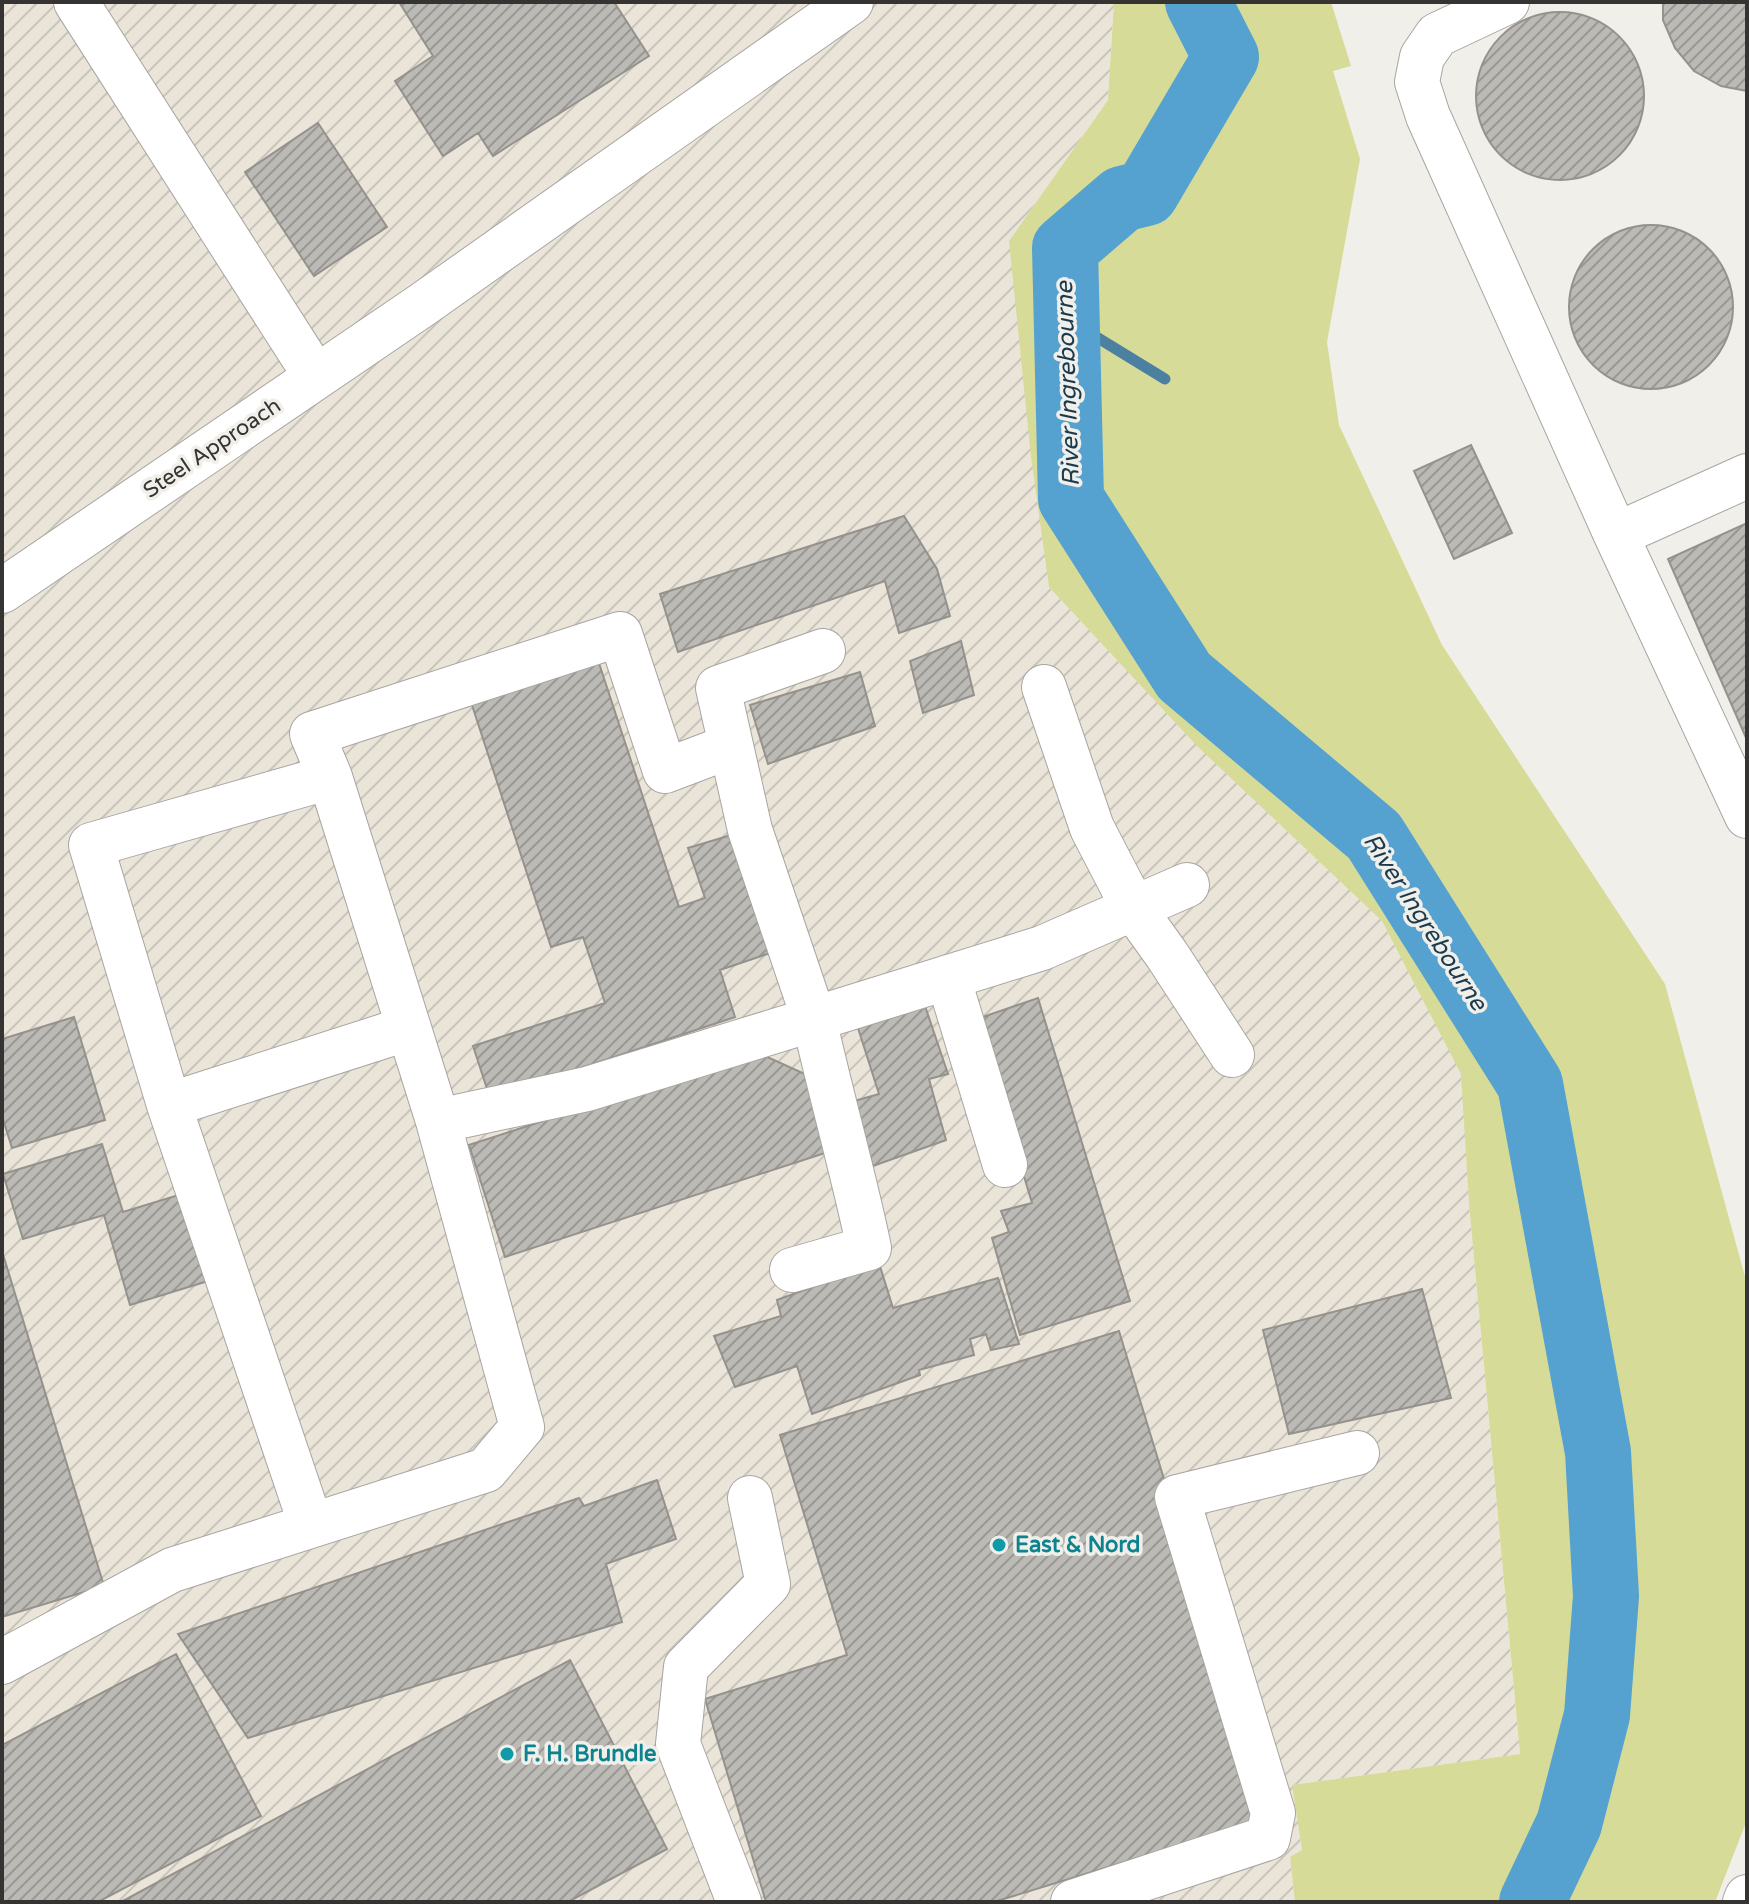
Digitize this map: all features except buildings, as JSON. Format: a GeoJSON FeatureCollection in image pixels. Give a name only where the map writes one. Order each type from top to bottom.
{"type":"FeatureCollection","features":[{"type":"Feature","properties":{"kind":"lane"},"geometry":{"type":"LineString","coordinates":[[76,2],[316,377]]}},
{"type":"Feature","properties":{"kind":"lane","name":"Steel Approach"},"geometry":{"type":"LineString","coordinates":[[2,591],[422,305],[851,2]]}},
{"type":"Feature","properties":{"kind":"lane"},"geometry":{"type":"LineString","coordinates":[[1507,2],[1437,35],[1422,57],[1417,82],[1435,131],[1616,535],[1747,816]]}},
{"type":"Feature","properties":{"kind":"lane"},"geometry":{"type":"LineString","coordinates":[[1616,535],[1747,476]]}},
{"type":"Feature","properties":{"kind":"lane"},"geometry":{"type":"LineString","coordinates":[[2,1662],[172,1570],[486,1470],[522,1427],[438,1121],[330,777],[312,734],[620,634],[665,771],[731,746]]}},
{"type":"Feature","properties":{"kind":"lane"},"geometry":{"type":"LineString","coordinates":[[792,1270],[869,1248],[855,1179],[831,1096],[814,1019],[750,830],[718,688],[823,651]]}},
{"type":"Feature","properties":{"kind":"lane"},"geometry":{"type":"LineString","coordinates":[[1044,687],[1092,828],[1134,909],[1232,1055]]}},
{"type":"Feature","properties":{"kind":"lane"},"geometry":{"type":"LineString","coordinates":[[311,1525],[169,1105],[91,845],[330,777]]}},
{"type":"Feature","properties":{"kind":"lane"},"geometry":{"type":"LineString","coordinates":[[438,1121],[587,1089],[1042,948],[1187,885]]}},
{"type":"Feature","properties":{"kind":"lane"},"geometry":{"type":"LineString","coordinates":[[948,977],[1005,1165]]}},
{"type":"Feature","properties":{"kind":"lane"},"geometry":{"type":"LineString","coordinates":[[169,1105],[409,1028]]}},
{"type":"Feature","properties":{"kind":"lane"},"geometry":{"type":"LineString","coordinates":[[1073,1902],[1268,1838],[1273,1813],[1177,1497],[1357,1453]]}},
{"type":"Feature","properties":{"kind":"lane"},"geometry":{"type":"LineString","coordinates":[[739,1902],[678,1744],[686,1667],[768,1584],[750,1498]]}},
{"type":"Feature","properties":{"kind":"shaded area"},"geometry":{"type":"Polygon","coordinates":[[[2,2],[1114,2],[1108,100],[1009,241],[1049,587],[1198,746],[1382,921],[1462,1074],[1469,1204],[1520,1754],[1293,1785],[1302,1851],[1290,1857],[1295,1902],[2,1902],[2,2]]]}},
{"type":"Feature","properties":{"kind":"green space"},"geometry":{"type":"Polygon","coordinates":[[[1114,2],[1331,2],[1351,66],[1333,71],[1360,159],[1327,342],[1339,425],[1442,645],[1665,984],[1747,1284],[1747,1820],[1715,1902],[1295,1902],[1290,1857],[1302,1850],[1292,1785],[1520,1754],[1469,1204],[1461,1074],[1382,921],[1197,746],[1049,587],[1031,457],[1009,241],[1108,100],[1114,2]]]}},
{"type":"Feature","properties":{"kind":"waterway","name":"River Ingrebourne"},"geometry":{"type":"LineString","coordinates":[[1198,2],[1226,57],[1146,193],[1122,199],[1065,248],[1071,499],[1184,676],[1374,836],[1530,1084],[1598,1452],[1606,1596],[1597,1715],[1569,1824],[1532,1902]]}},
{"type":"Feature","properties":{"kind":"waterway"},"geometry":{"type":"LineString","coordinates":[[1067,319],[1165,379]]}},
{"type":"Feature","properties":{"kind":"place","name":"East & Nord"},"geometry":{"type":"Point","coordinates":[999,1545]}},
{"type":"Feature","properties":{"kind":"place","name":"F. H. Brundle"},"geometry":{"type":"Point","coordinates":[507,1754]}}]}
